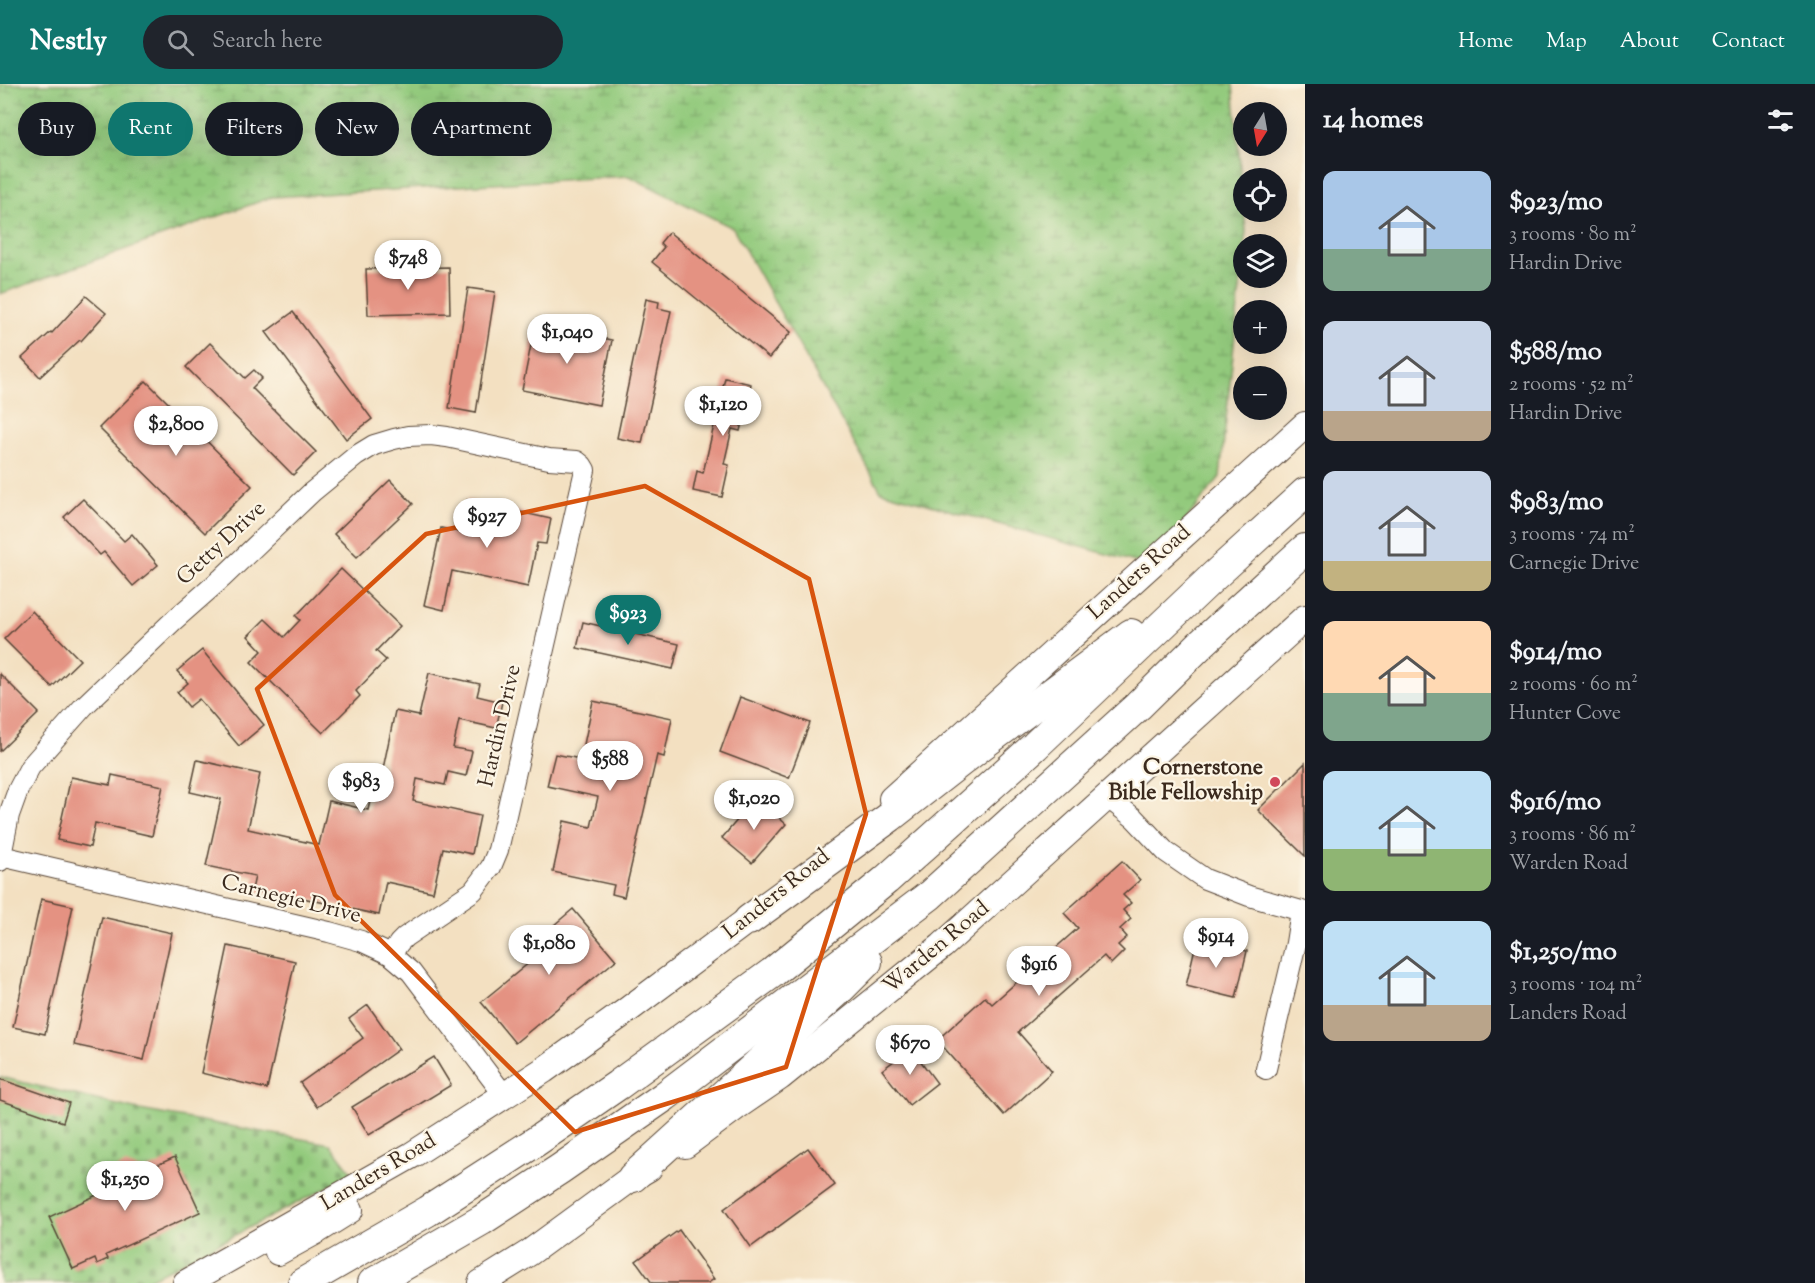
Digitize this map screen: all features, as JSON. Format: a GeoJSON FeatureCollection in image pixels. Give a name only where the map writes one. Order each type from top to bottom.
{"type":"FeatureCollection","features":[{"type":"Feature","properties":{"kind":"highway"},"geometry":{"type":"LineString","coordinates":[[303,1283],[428,1210],[535,1142],[772,973],[886,880],[964,810],[1305,493]]}},
{"type":"Feature","properties":{"kind":"highway"},"geometry":{"type":"LineString","coordinates":[[633,1177],[838,991],[930,895],[1138,706],[1201,644],[1305,549]]}},
{"type":"Feature","properties":{"kind":"highway"},"geometry":{"type":"LineString","coordinates":[[749,920],[890,817],[1107,651],[1214,576]]}},
{"type":"Feature","properties":{"kind":"highway"},"geometry":{"type":"LineString","coordinates":[[373,1283],[482,1220],[656,1103],[930,895]]}},
{"type":"Feature","properties":{"kind":"main road","name":"Landers Road"},"geometry":{"type":"LineString","coordinates":[[186,1283],[336,1199],[435,1140],[544,1070],[749,920],[879,812],[1305,424]]}},
{"type":"Feature","properties":{"kind":"main road","name":"Warden Road"},"geometry":{"type":"LineString","coordinates":[[482,1283],[520,1259],[633,1177],[689,1142],[780,1077],[942,946],[1305,618]]}},
{"type":"Feature","properties":{"kind":"main road"},"geometry":{"type":"LineString","coordinates":[[220,1283],[318,1230],[387,1186],[435,1140]]}},
{"type":"Feature","properties":{"kind":"street","name":"Getty Drive"},"geometry":{"type":"LineString","coordinates":[[1,859],[9,815],[18,790],[30,767],[52,741],[84,706],[172,622],[312,492],[356,456],[394,439],[432,435],[549,459],[577,461],[582,465]]}},
{"type":"Feature","properties":{"kind":"street","name":"Hardin Drive"},"geometry":{"type":"LineString","coordinates":[[391,955],[405,937],[473,891],[491,867],[498,850],[585,471],[582,465]]}},
{"type":"Feature","properties":{"kind":"street"},"geometry":{"type":"LineString","coordinates":[[1107,797],[1134,818],[1166,852],[1205,879],[1249,896],[1303,912],[1266,1070]]}},
{"type":"Feature","properties":{"kind":"street","name":"Carnegie Drive"},"geometry":{"type":"LineString","coordinates":[[1,859],[329,932],[361,941],[391,955],[411,972],[504,1095]]}},
{"type":"Feature","properties":{"kind":"highlighted area"},"geometry":{"type":"Polygon","coordinates":[[[645,486],[809,579],[866,814],[786,1067],[575,1132],[335,895],[257,689],[426,534],[645,486]]]}},
{"type":"Feature","properties":{"kind":"green space"},"geometry":{"type":"Polygon","coordinates":[[[0,84],[1233,84],[1233,156],[1239,156],[1240,168],[1233,168],[1233,222],[1245,222],[1246,231],[1246,234],[1233,234],[1233,288],[1240,288],[1239,300],[1233,300],[1233,354],[1220,477],[1149,566],[881,491],[733,228],[629,176],[272,197],[0,294],[0,84]]]}},
{"type":"Feature","properties":{"kind":"green space"},"geometry":{"type":"Polygon","coordinates":[[[0,1077],[134,1109],[330,1144],[353,1174],[142,1283],[0,1283],[0,1077]]]}},
{"type":"Feature","properties":{"kind":"building"},"geometry":{"type":"Polygon","coordinates":[[[669,232],[791,332],[769,358],[652,262],[664,247],[660,243],[669,232]]]}},
{"type":"Feature","properties":{"kind":"building"},"geometry":{"type":"Polygon","coordinates":[[[449,267],[450,313],[368,315],[366,269],[449,267]]]}},
{"type":"Feature","properties":{"kind":"building"},"geometry":{"type":"Polygon","coordinates":[[[468,288],[495,292],[476,413],[449,408],[468,288]]]}},
{"type":"Feature","properties":{"kind":"building"},"geometry":{"type":"Polygon","coordinates":[[[86,296],[106,313],[81,341],[40,377],[22,358],[52,333],[86,296]]]}},
{"type":"Feature","properties":{"kind":"building"},"geometry":{"type":"Polygon","coordinates":[[[646,299],[659,302],[658,308],[671,311],[642,443],[617,438],[646,299]]]}},
{"type":"Feature","properties":{"kind":"building"},"geometry":{"type":"Polygon","coordinates":[[[293,312],[372,419],[346,439],[266,332],[293,312]]]}},
{"type":"Feature","properties":{"kind":"building"},"geometry":{"type":"Polygon","coordinates":[[[535,325],[612,340],[599,405],[522,390],[535,325]]]}},
{"type":"Feature","properties":{"kind":"building"},"geometry":{"type":"Polygon","coordinates":[[[210,343],[245,378],[254,370],[262,378],[252,388],[316,452],[293,475],[186,367],[210,343]]]}},
{"type":"Feature","properties":{"kind":"building"},"geometry":{"type":"Polygon","coordinates":[[[725,378],[751,384],[740,431],[732,429],[724,464],[729,465],[722,497],[693,491],[697,471],[703,473],[725,378]]]}},
{"type":"Feature","properties":{"kind":"building"},"geometry":{"type":"Polygon","coordinates":[[[146,381],[252,486],[205,533],[99,428],[146,381]]]}},
{"type":"Feature","properties":{"kind":"building"},"geometry":{"type":"Polygon","coordinates":[[[390,480],[413,504],[357,557],[334,534],[390,480]]]}},
{"type":"Feature","properties":{"kind":"building"},"geometry":{"type":"Polygon","coordinates":[[[83,499],[124,541],[132,534],[158,565],[133,586],[104,552],[100,555],[64,517],[83,499]]]}},
{"type":"Feature","properties":{"kind":"building"},"geometry":{"type":"Polygon","coordinates":[[[467,500],[551,519],[546,544],[537,543],[528,587],[452,571],[444,610],[424,605],[441,528],[460,532],[467,500]]]}},
{"type":"Feature","properties":{"kind":"building"},"geometry":{"type":"Polygon","coordinates":[[[341,569],[400,626],[376,651],[386,660],[356,691],[360,696],[323,733],[251,662],[262,651],[248,636],[265,619],[284,637],[300,620],[296,616],[341,569]]]}},
{"type":"Feature","properties":{"kind":"building"},"geometry":{"type":"Polygon","coordinates":[[[32,611],[80,660],[52,687],[4,639],[32,611]]]}},
{"type":"Feature","properties":{"kind":"building"},"geometry":{"type":"Polygon","coordinates":[[[583,622],[679,644],[673,669],[577,648],[583,622]]]}},
{"type":"Feature","properties":{"kind":"building"},"geometry":{"type":"Polygon","coordinates":[[[202,650],[264,725],[239,746],[199,699],[189,707],[177,692],[188,683],[177,671],[202,650]]]}},
{"type":"Feature","properties":{"kind":"building"},"geometry":{"type":"Polygon","coordinates":[[[429,673],[480,684],[477,696],[502,702],[496,728],[459,720],[453,748],[472,751],[466,776],[448,772],[445,785],[417,779],[413,801],[480,816],[472,854],[443,848],[433,892],[386,882],[379,915],[289,895],[288,898],[252,890],[255,876],[206,866],[221,799],[190,792],[197,760],[260,774],[248,829],[319,845],[329,801],[368,810],[372,792],[378,793],[395,711],[419,716],[429,673]]]}},
{"type":"Feature","properties":{"kind":"building"},"geometry":{"type":"Polygon","coordinates":[[[0,674],[39,713],[0,751],[0,674]]]}},
{"type":"Feature","properties":{"kind":"building"},"geometry":{"type":"Polygon","coordinates":[[[740,697],[810,723],[789,778],[720,752],[740,697]]]}},
{"type":"Feature","properties":{"kind":"building"},"geometry":{"type":"Polygon","coordinates":[[[593,701],[672,718],[664,757],[657,755],[624,897],[612,894],[614,885],[553,872],[564,821],[591,827],[598,797],[547,786],[555,754],[581,759],[593,701]]]}},
{"type":"Feature","properties":{"kind":"building"},"geometry":{"type":"Polygon","coordinates":[[[1305,763],[1305,856],[1258,810],[1305,763]]]}},
{"type":"Feature","properties":{"kind":"building"},"geometry":{"type":"Polygon","coordinates":[[[112,775],[163,786],[152,836],[95,823],[90,847],[57,840],[71,777],[110,785],[112,775]]]}},
{"type":"Feature","properties":{"kind":"building"},"geometry":{"type":"Polygon","coordinates":[[[756,798],[786,824],[752,863],[722,838],[756,798]]]}},
{"type":"Feature","properties":{"kind":"building"},"geometry":{"type":"Polygon","coordinates":[[[1122,861],[1140,880],[1123,895],[1131,903],[1123,910],[1131,919],[1120,929],[1127,937],[1118,945],[1124,951],[1111,964],[1104,956],[1018,1032],[1052,1071],[1004,1115],[937,1040],[985,997],[992,1004],[1078,928],[1064,913],[1122,861]]]}},
{"type":"Feature","properties":{"kind":"building"},"geometry":{"type":"Polygon","coordinates":[[[41,899],[73,906],[45,1034],[13,1027],[41,899]]]}},
{"type":"Feature","properties":{"kind":"building"},"geometry":{"type":"Polygon","coordinates":[[[573,909],[616,960],[515,1043],[481,1002],[530,962],[522,952],[573,909]]]}},
{"type":"Feature","properties":{"kind":"building"},"geometry":{"type":"Polygon","coordinates":[[[102,917],[172,933],[144,1060],[74,1045],[102,917]]]}},
{"type":"Feature","properties":{"kind":"building"},"geometry":{"type":"Polygon","coordinates":[[[1197,939],[1247,951],[1236,998],[1186,986],[1197,939]]]}},
{"type":"Feature","properties":{"kind":"building"},"geometry":{"type":"Polygon","coordinates":[[[228,946],[295,961],[267,1089],[201,1073],[228,946]]]}},
{"type":"Feature","properties":{"kind":"building"},"geometry":{"type":"Polygon","coordinates":[[[368,1005],[399,1049],[317,1107],[300,1083],[363,1038],[349,1019],[368,1005]]]}},
{"type":"Feature","properties":{"kind":"building"},"geometry":{"type":"Polygon","coordinates":[[[911,1048],[937,1083],[909,1105],[882,1070],[911,1048]]]}},
{"type":"Feature","properties":{"kind":"building"},"geometry":{"type":"Polygon","coordinates":[[[434,1057],[451,1085],[369,1135],[352,1107],[434,1057]]]}},
{"type":"Feature","properties":{"kind":"building"},"geometry":{"type":"Polygon","coordinates":[[[0,1079],[69,1103],[63,1122],[0,1100],[0,1079]]]}},
{"type":"Feature","properties":{"kind":"building"},"geometry":{"type":"Polygon","coordinates":[[[808,1148],[835,1185],[751,1247],[724,1209],[808,1148]]]}},
{"type":"Feature","properties":{"kind":"building"},"geometry":{"type":"Polygon","coordinates":[[[175,1157],[200,1212],[106,1255],[108,1259],[97,1264],[95,1259],[73,1269],[49,1217],[110,1189],[103,1174],[126,1164],[144,1171],[175,1157]]]}},
{"type":"Feature","properties":{"kind":"building"},"geometry":{"type":"Polygon","coordinates":[[[679,1230],[714,1279],[708,1283],[652,1283],[636,1261],[679,1230]]]}},
{"type":"Feature","properties":{"kind":"place","name":"Cornerstone Bible Fellowship"},"geometry":{"type":"Point","coordinates":[1275,782]}}]}
